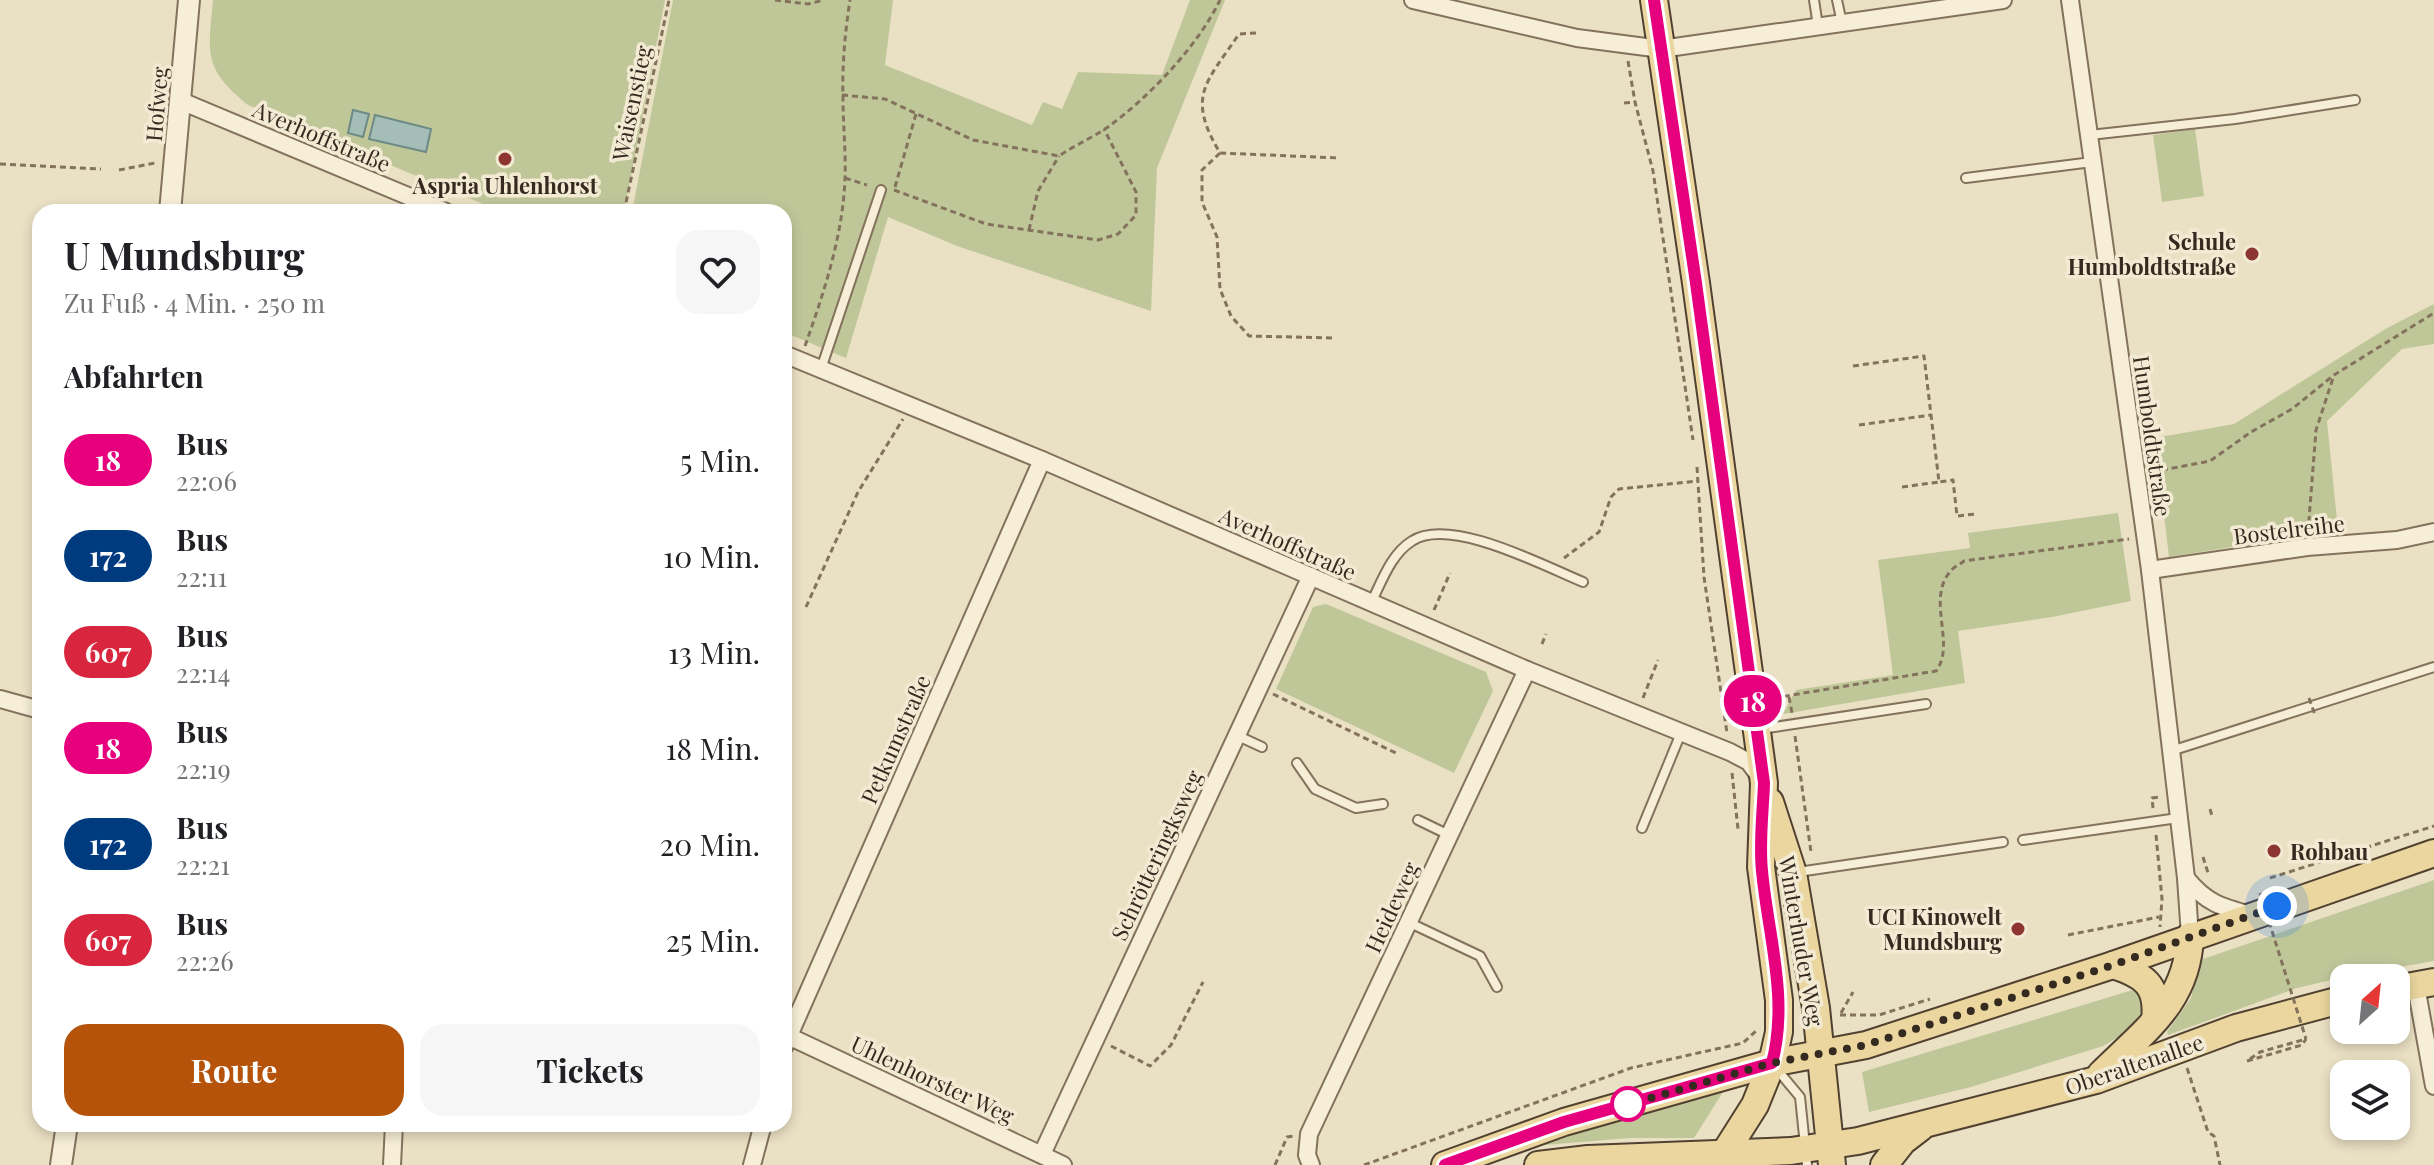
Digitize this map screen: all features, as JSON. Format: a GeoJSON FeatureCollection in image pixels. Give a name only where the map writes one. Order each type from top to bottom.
{"type":"FeatureCollection","features":[{"type":"Feature","properties":{"kind":"main road","name":"Winterhuder Weg"},"geometry":{"type":"LineString","coordinates":[[1654,0],[1764,783],[1793,873],[1816,1008],[1822,1054],[1819,1143]]}},
{"type":"Feature","properties":{"kind":"main road","name":"Winterhuder Weg"},"geometry":{"type":"LineString","coordinates":[[1764,783],[1761,867],[1780,1016],[1779,1071]]}},
{"type":"Feature","properties":{"kind":"main road"},"geometry":{"type":"LineString","coordinates":[[1445,1165],[1564,1122],[1779,1071],[1822,1054],[1866,1045],[2113,965],[2179,930],[2256,904],[2434,853]]}},
{"type":"Feature","properties":{"kind":"main road"},"geometry":{"type":"LineString","coordinates":[[2096,1080],[2175,998],[2184,970],[2179,930]]}},
{"type":"Feature","properties":{"kind":"main road"},"geometry":{"type":"LineString","coordinates":[[2113,965],[2137,975],[2151,987],[2157,1001],[2155,1020]]}},
{"type":"Feature","properties":{"kind":"main road","name":"Oberaltenallee"},"geometry":{"type":"LineString","coordinates":[[1538,1165],[1588,1159],[1721,1160],[1923,1126],[2096,1080],[2236,1028],[2330,1003]]}},
{"type":"Feature","properties":{"kind":"main road"},"geometry":{"type":"LineString","coordinates":[[1721,1160],[1779,1071]]}},
{"type":"Feature","properties":{"kind":"main road"},"geometry":{"type":"LineString","coordinates":[[1884,1165],[1903,1141],[1923,1126]]}},
{"type":"Feature","properties":{"kind":"street","name":"Hofweg"},"geometry":{"type":"LineString","coordinates":[[171,204],[189,0]]}},
{"type":"Feature","properties":{"kind":"street"},"geometry":{"type":"LineString","coordinates":[[1413,0],[1577,38],[1661,49],[2003,0]]}},
{"type":"Feature","properties":{"kind":"street","name":"Humboldtstraße"},"geometry":{"type":"LineString","coordinates":[[2070,0],[2150,570],[2179,817],[2186,878],[2179,930]]}},
{"type":"Feature","properties":{"kind":"street","name":"Averhoffstraße"},"geometry":{"type":"LineString","coordinates":[[181,101],[427,204]]}},
{"type":"Feature","properties":{"kind":"street","name":"Averhoffstraße"},"geometry":{"type":"LineString","coordinates":[[792,357],[1042,460],[1527,670],[1730,752],[1749,762],[1764,783]]}},
{"type":"Feature","properties":{"kind":"street","name":"Petkumstraße"},"geometry":{"type":"LineString","coordinates":[[792,1023],[1042,460]]}},
{"type":"Feature","properties":{"kind":"street","name":"Bostelreihe"},"geometry":{"type":"LineString","coordinates":[[2150,570],[2307,547],[2397,540],[2434,532]]}},
{"type":"Feature","properties":{"kind":"street","name":"Schrötteringksweg"},"geometry":{"type":"LineString","coordinates":[[1042,1154],[1311,576]]}},
{"type":"Feature","properties":{"kind":"street","name":"Heideweg"},"geometry":{"type":"LineString","coordinates":[[1311,1165],[1307,1155],[1309,1134],[1527,670]]}},
{"type":"Feature","properties":{"kind":"street"},"geometry":{"type":"LineString","coordinates":[[0,699],[32,708]]}},
{"type":"Feature","properties":{"kind":"street"},"geometry":{"type":"LineString","coordinates":[[2186,878],[2200,895],[2215,904],[2256,904]]}},
{"type":"Feature","properties":{"kind":"street"},"geometry":{"type":"LineString","coordinates":[[2415,985],[2434,1086]]}},
{"type":"Feature","properties":{"kind":"street","name":"Uhlenhorster Weg"},"geometry":{"type":"LineString","coordinates":[[792,1042],[1063,1165]]}},
{"type":"Feature","properties":{"kind":"street"},"geometry":{"type":"LineString","coordinates":[[61,1165],[66,1132]]}},
{"type":"Feature","properties":{"kind":"street"},"geometry":{"type":"LineString","coordinates":[[392,1165],[394,1132]]}},
{"type":"Feature","properties":{"kind":"street"},"geometry":{"type":"LineString","coordinates":[[752,1165],[761,1132]]}},
{"type":"Feature","properties":{"kind":"lane"},"geometry":{"type":"LineString","coordinates":[[1814,0],[1818,27]]}},
{"type":"Feature","properties":{"kind":"lane"},"geometry":{"type":"LineString","coordinates":[[1837,0],[1842,24]]}},
{"type":"Feature","properties":{"kind":"lane"},"geometry":{"type":"LineString","coordinates":[[2089,135],[2235,119],[2355,100]]}},
{"type":"Feature","properties":{"kind":"lane"},"geometry":{"type":"LineString","coordinates":[[1966,178],[2093,162]]}},
{"type":"Feature","properties":{"kind":"lane"},"geometry":{"type":"LineString","coordinates":[[821,369],[881,190]]}},
{"type":"Feature","properties":{"kind":"lane"},"geometry":{"type":"LineString","coordinates":[[1370,603],[1395,555],[1414,539],[1441,533],[1491,543],[1583,582]]}},
{"type":"Feature","properties":{"kind":"lane"},"geometry":{"type":"LineString","coordinates":[[2171,751],[2434,667]]}},
{"type":"Feature","properties":{"kind":"lane"},"geometry":{"type":"LineString","coordinates":[[1756,729],[1926,704]]}},
{"type":"Feature","properties":{"kind":"lane"},"geometry":{"type":"LineString","coordinates":[[1642,828],[1681,733]]}},
{"type":"Feature","properties":{"kind":"lane"},"geometry":{"type":"LineString","coordinates":[[1236,735],[1262,747]]}},
{"type":"Feature","properties":{"kind":"lane"},"geometry":{"type":"LineString","coordinates":[[1297,763],[1315,789],[1356,808],[1383,804]]}},
{"type":"Feature","properties":{"kind":"lane"},"geometry":{"type":"LineString","coordinates":[[2023,840],[2179,817]]}},
{"type":"Feature","properties":{"kind":"lane"},"geometry":{"type":"LineString","coordinates":[[1418,820],[1449,835]]}},
{"type":"Feature","properties":{"kind":"lane"},"geometry":{"type":"LineString","coordinates":[[1793,873],[2003,842]]}},
{"type":"Feature","properties":{"kind":"lane"},"geometry":{"type":"LineString","coordinates":[[1408,922],[1480,956],[1497,987]]}},
{"type":"Feature","properties":{"kind":"lane"},"geometry":{"type":"LineString","coordinates":[[1779,1071],[1800,1097],[1819,1143]]}},
{"type":"Feature","properties":{"kind":"path","name":"Waisenstieg"},"geometry":{"type":"LineString","coordinates":[[626,204],[669,0]]}},
{"type":"Feature","properties":{"kind":"path"},"geometry":{"type":"LineString","coordinates":[[775,0],[808,4],[824,0]]}},
{"type":"Feature","properties":{"kind":"path"},"geometry":{"type":"LineString","coordinates":[[792,357],[821,302],[841,222],[845,178],[842,95],[850,0]]}},
{"type":"Feature","properties":{"kind":"path"},"geometry":{"type":"LineString","coordinates":[[1029,230],[1038,191],[1059,156],[1131,109],[1190,47],[1220,0]]}},
{"type":"Feature","properties":{"kind":"path"},"geometry":{"type":"LineString","coordinates":[[1220,153],[1208,133],[1201,108],[1207,82],[1239,34],[1256,33]]}},
{"type":"Feature","properties":{"kind":"path"},"geometry":{"type":"LineString","coordinates":[[1626,46],[1635,102],[1653,171],[1695,451]]}},
{"type":"Feature","properties":{"kind":"path"},"geometry":{"type":"LineString","coordinates":[[842,95],[885,99],[973,140],[1059,156]]}},
{"type":"Feature","properties":{"kind":"path"},"geometry":{"type":"LineString","coordinates":[[1624,103],[1635,102]]}},
{"type":"Feature","properties":{"kind":"path"},"geometry":{"type":"LineString","coordinates":[[894,190],[916,114]]}},
{"type":"Feature","properties":{"kind":"path"},"geometry":{"type":"LineString","coordinates":[[845,178],[881,190],[894,190],[986,224],[1098,240],[1118,234],[1136,215],[1136,192],[1104,129]]}},
{"type":"Feature","properties":{"kind":"path"},"geometry":{"type":"LineString","coordinates":[[1335,338],[1249,336],[1231,316],[1220,289],[1217,237],[1202,202],[1202,170],[1220,153],[1339,158]]}},
{"type":"Feature","properties":{"kind":"path"},"geometry":{"type":"LineString","coordinates":[[119,170],[162,162]]}},
{"type":"Feature","properties":{"kind":"path"},"geometry":{"type":"LineString","coordinates":[[0,164],[101,169]]}},
{"type":"Feature","properties":{"kind":"path"},"geometry":{"type":"LineString","coordinates":[[2136,474],[2210,461],[2251,432],[2292,409],[2334,375],[2434,313]]}},
{"type":"Feature","properties":{"kind":"path"},"geometry":{"type":"LineString","coordinates":[[1853,366],[1924,356],[1939,482]]}},
{"type":"Feature","properties":{"kind":"path"},"geometry":{"type":"LineString","coordinates":[[2307,547],[2316,430],[2334,375]]}},
{"type":"Feature","properties":{"kind":"path"},"geometry":{"type":"LineString","coordinates":[[806,607],[858,492],[911,407]]}},
{"type":"Feature","properties":{"kind":"path"},"geometry":{"type":"LineString","coordinates":[[1859,425],[1931,415]]}},
{"type":"Feature","properties":{"kind":"path"},"geometry":{"type":"LineString","coordinates":[[1697,466],[1704,577],[1740,843]]}},
{"type":"Feature","properties":{"kind":"path"},"geometry":{"type":"LineString","coordinates":[[1902,487],[1953,480],[1957,516],[1976,514]]}},
{"type":"Feature","properties":{"kind":"path"},"geometry":{"type":"LineString","coordinates":[[1554,570],[1567,555],[1599,532],[1611,497],[1619,489],[1698,481]]}},
{"type":"Feature","properties":{"kind":"path"},"geometry":{"type":"LineString","coordinates":[[1753,701],[1936,671],[1943,662],[1940,601],[1948,574],[1964,561],[2145,536]]}},
{"type":"Feature","properties":{"kind":"path"},"geometry":{"type":"LineString","coordinates":[[1427,627],[1450,573]]}},
{"type":"Feature","properties":{"kind":"path"},"geometry":{"type":"LineString","coordinates":[[1542,644],[1546,634]]}},
{"type":"Feature","properties":{"kind":"path"},"geometry":{"type":"LineString","coordinates":[[1636,715],[1658,660]]}},
{"type":"Feature","properties":{"kind":"path"},"geometry":{"type":"LineString","coordinates":[[1259,687],[1398,754]]}},
{"type":"Feature","properties":{"kind":"path"},"geometry":{"type":"LineString","coordinates":[[2309,698],[2315,715]]}},
{"type":"Feature","properties":{"kind":"path"},"geometry":{"type":"LineString","coordinates":[[2152,798],[2162,899],[2160,928],[2179,930]]}},
{"type":"Feature","properties":{"kind":"path"},"geometry":{"type":"LineString","coordinates":[[2210,809],[2212,816]]}},
{"type":"Feature","properties":{"kind":"path"},"geometry":{"type":"LineString","coordinates":[[2270,878],[2434,826]]}},
{"type":"Feature","properties":{"kind":"path"},"geometry":{"type":"LineString","coordinates":[[2256,904],[2306,1039]]}},
{"type":"Feature","properties":{"kind":"path"},"geometry":{"type":"LineString","coordinates":[[2068,935],[2161,917]]}},
{"type":"Feature","properties":{"kind":"path"},"geometry":{"type":"LineString","coordinates":[[1094,1038],[1150,1066],[1171,1045],[1203,982]]}},
{"type":"Feature","properties":{"kind":"path"},"geometry":{"type":"LineString","coordinates":[[1840,1015],[1853,992]]}},
{"type":"Feature","properties":{"kind":"path"},"geometry":{"type":"LineString","coordinates":[[1832,1013],[1879,1015],[1938,997]]}},
{"type":"Feature","properties":{"kind":"path"},"geometry":{"type":"LineString","coordinates":[[1364,1165],[1631,1068],[1743,1043],[1752,1037],[1758,1024]]}},
{"type":"Feature","properties":{"kind":"path"},"geometry":{"type":"LineString","coordinates":[[2306,1039],[2302,1045],[2247,1061],[2260,1052],[2306,1039]]}},
{"type":"Feature","properties":{"kind":"path"},"geometry":{"type":"LineString","coordinates":[[2180,1049],[2208,1132],[2214,1136],[2220,1165]]}},
{"type":"Feature","properties":{"kind":"path"},"geometry":{"type":"LineString","coordinates":[[1275,1165],[1287,1137],[1309,1134]]}},
{"type":"Feature","properties":{"kind":"green space","name":"Aspria Uhlenhorst"},"geometry":{"type":"Polygon","coordinates":[[[213,0],[665,0],[626,204],[483,204],[248,105],[216,70],[210,34],[213,0]]]}},
{"type":"Feature","properties":{"kind":"green space"},"geometry":{"type":"Polygon","coordinates":[[[673,0],[893,0],[885,65],[1032,125],[1043,102],[1062,109],[1078,72],[1162,75],[1190,0],[1225,0],[1157,168],[1151,311],[957,246],[888,217],[846,358],[792,335],[792,204],[634,204],[673,0]]]}},
{"type":"Feature","properties":{"kind":"green space"},"geometry":{"type":"Polygon","coordinates":[[[2195,129],[2204,196],[2162,202],[2153,135],[2195,129]]]}},
{"type":"Feature","properties":{"kind":"green space"},"geometry":{"type":"Polygon","coordinates":[[[2434,304],[2434,344],[2402,349],[2327,421],[2338,530],[2169,557],[2155,438],[2234,424],[2387,328],[2434,304]]]}},
{"type":"Feature","properties":{"kind":"green space"},"geometry":{"type":"Polygon","coordinates":[[[2118,513],[2131,601],[1958,631],[1965,683],[1783,714],[1796,690],[1893,675],[1878,560],[1970,548],[1968,533],[2118,513]]]}},
{"type":"Feature","properties":{"kind":"green space"},"geometry":{"type":"Polygon","coordinates":[[[1326,604],[1486,672],[1493,691],[1454,773],[1276,689],[1313,607],[1326,604]]]}},
{"type":"Feature","properties":{"kind":"green space"},"geometry":{"type":"Polygon","coordinates":[[[2434,880],[2434,961],[2410,965],[2330,964],[2330,980],[2297,988],[2168,1035],[2167,1032],[2191,998],[2200,960],[2434,880]]]}},
{"type":"Feature","properties":{"kind":"green space"},"geometry":{"type":"Polygon","coordinates":[[[2136,989],[2144,995],[2137,1020],[2103,1046],[1971,1087],[1869,1112],[1862,1072],[2136,989]]]}},
{"type":"Feature","properties":{"kind":"green space"},"geometry":{"type":"Polygon","coordinates":[[[1726,1087],[1694,1138],[1630,1138],[1545,1145],[1545,1141],[1630,1112],[1726,1087]]]}},
{"type":"Feature","properties":{"kind":"water"},"geometry":{"type":"Polygon","coordinates":[[[353,110],[369,114],[363,137],[348,133],[353,110]]]}},
{"type":"Feature","properties":{"kind":"water"},"geometry":{"type":"Polygon","coordinates":[[[375,115],[431,129],[426,152],[369,139],[375,115]]]}},
{"type":"Feature","properties":{"kind":"bus line","name":"18"},"geometry":{"type":"LineString","coordinates":[[1445,1165],[1564,1122],[1772,1063],[1779,1032],[1779,1000],[1761,867],[1764,783],[1654,0]]}},
{"type":"Feature","properties":{"kind":"place","name":"Aspria Uhlenhorst"},"geometry":{"type":"Point","coordinates":[505,159]}},
{"type":"Feature","properties":{"kind":"place","name":"Schule Humboldtstraße"},"geometry":{"type":"Point","coordinates":[2252,254]}},
{"type":"Feature","properties":{"kind":"place","name":"Rohbau"},"geometry":{"type":"Point","coordinates":[2274,851]}},
{"type":"Feature","properties":{"kind":"place","name":"UCI Kinowelt Mundsburg"},"geometry":{"type":"Point","coordinates":[2018,929]}},
{"type":"Feature","properties":{"kind":"route"},"geometry":{"type":"LineString","coordinates":[[1628,1104],[1772,1063],[1866,1045],[2113,965],[2277,906]]}}]}
